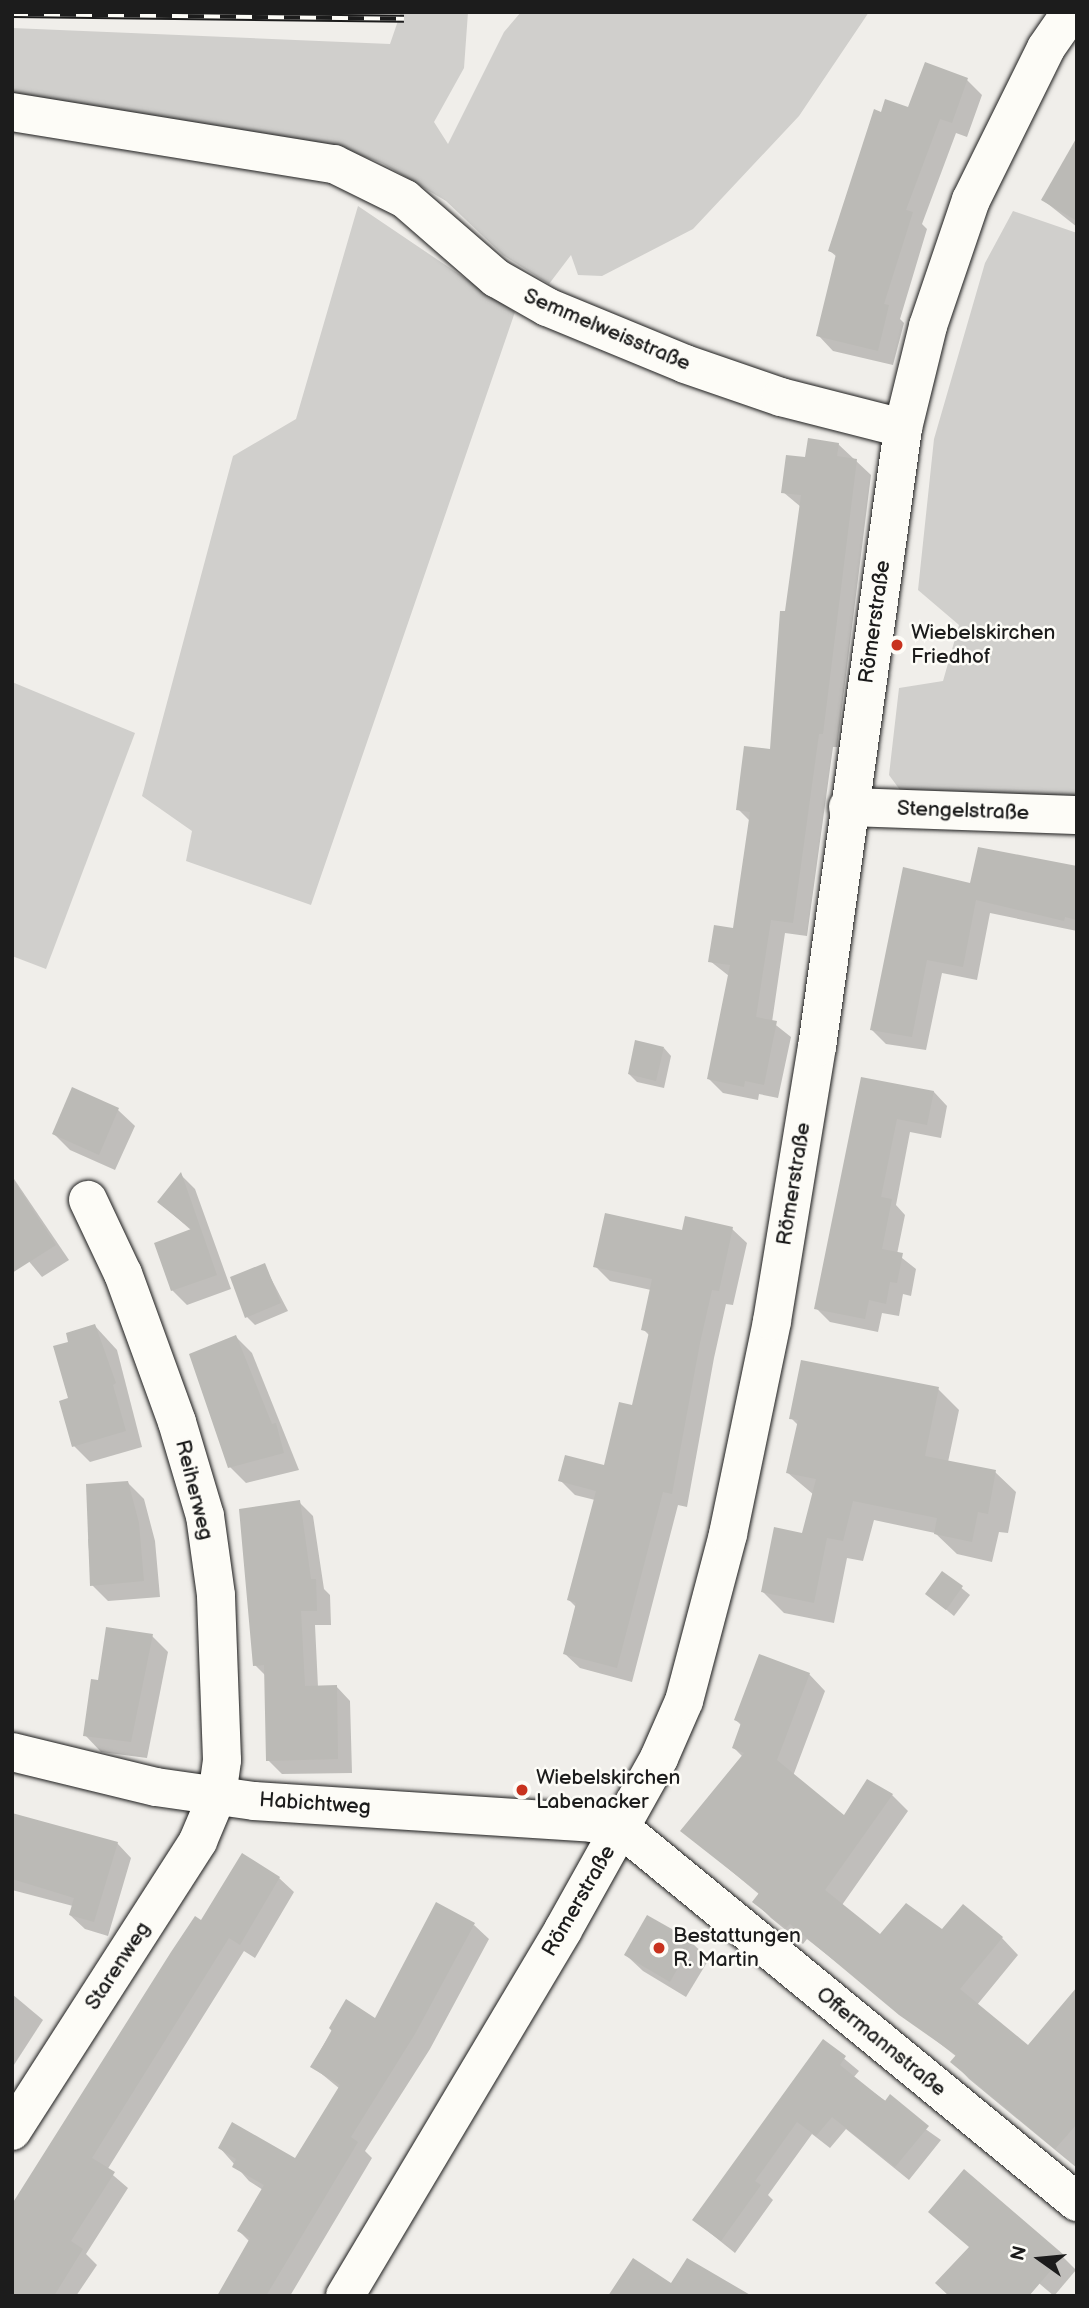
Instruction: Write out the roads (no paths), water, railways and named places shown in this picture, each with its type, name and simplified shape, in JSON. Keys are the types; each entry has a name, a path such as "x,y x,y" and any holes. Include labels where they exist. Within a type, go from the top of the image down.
{"street":[{"name":"Römerstraße","path":"345,2296 621,1828 684,1701 728,1534 794,1185 903,429 928,326 971,200 1040,59 1070,12"},
{"name":"Semmelweisstraße","path":"12,112 334,164 405,199 496,278 547,307 709,372 903,429"},
{"name":"Stengelstraße","path":"849,807 1077,815"},
{"name":"Reiherweg","path":"88,1200 127,1287 205,1516 216,1595 223,1704 217,1796"},
{"name":"Habichtweg","path":"12,1752 156,1787 217,1796 621,1828"},
{"name":"Starenweg","path":"12,2132 198,1841 217,1796"},
{"name":"Offermannstraße","path":"621,1828 1077,2202"}],"railway":[{"path":"12,14 404,19"}],"place":[{"name":"Wiebelskirchen Friedhof","path":"897,645"},
{"name":"Wiebelskirchen Labenacker","path":"522,1790"},
{"name":"Bestattungen R. Martin","path":"659,1948"}]}
